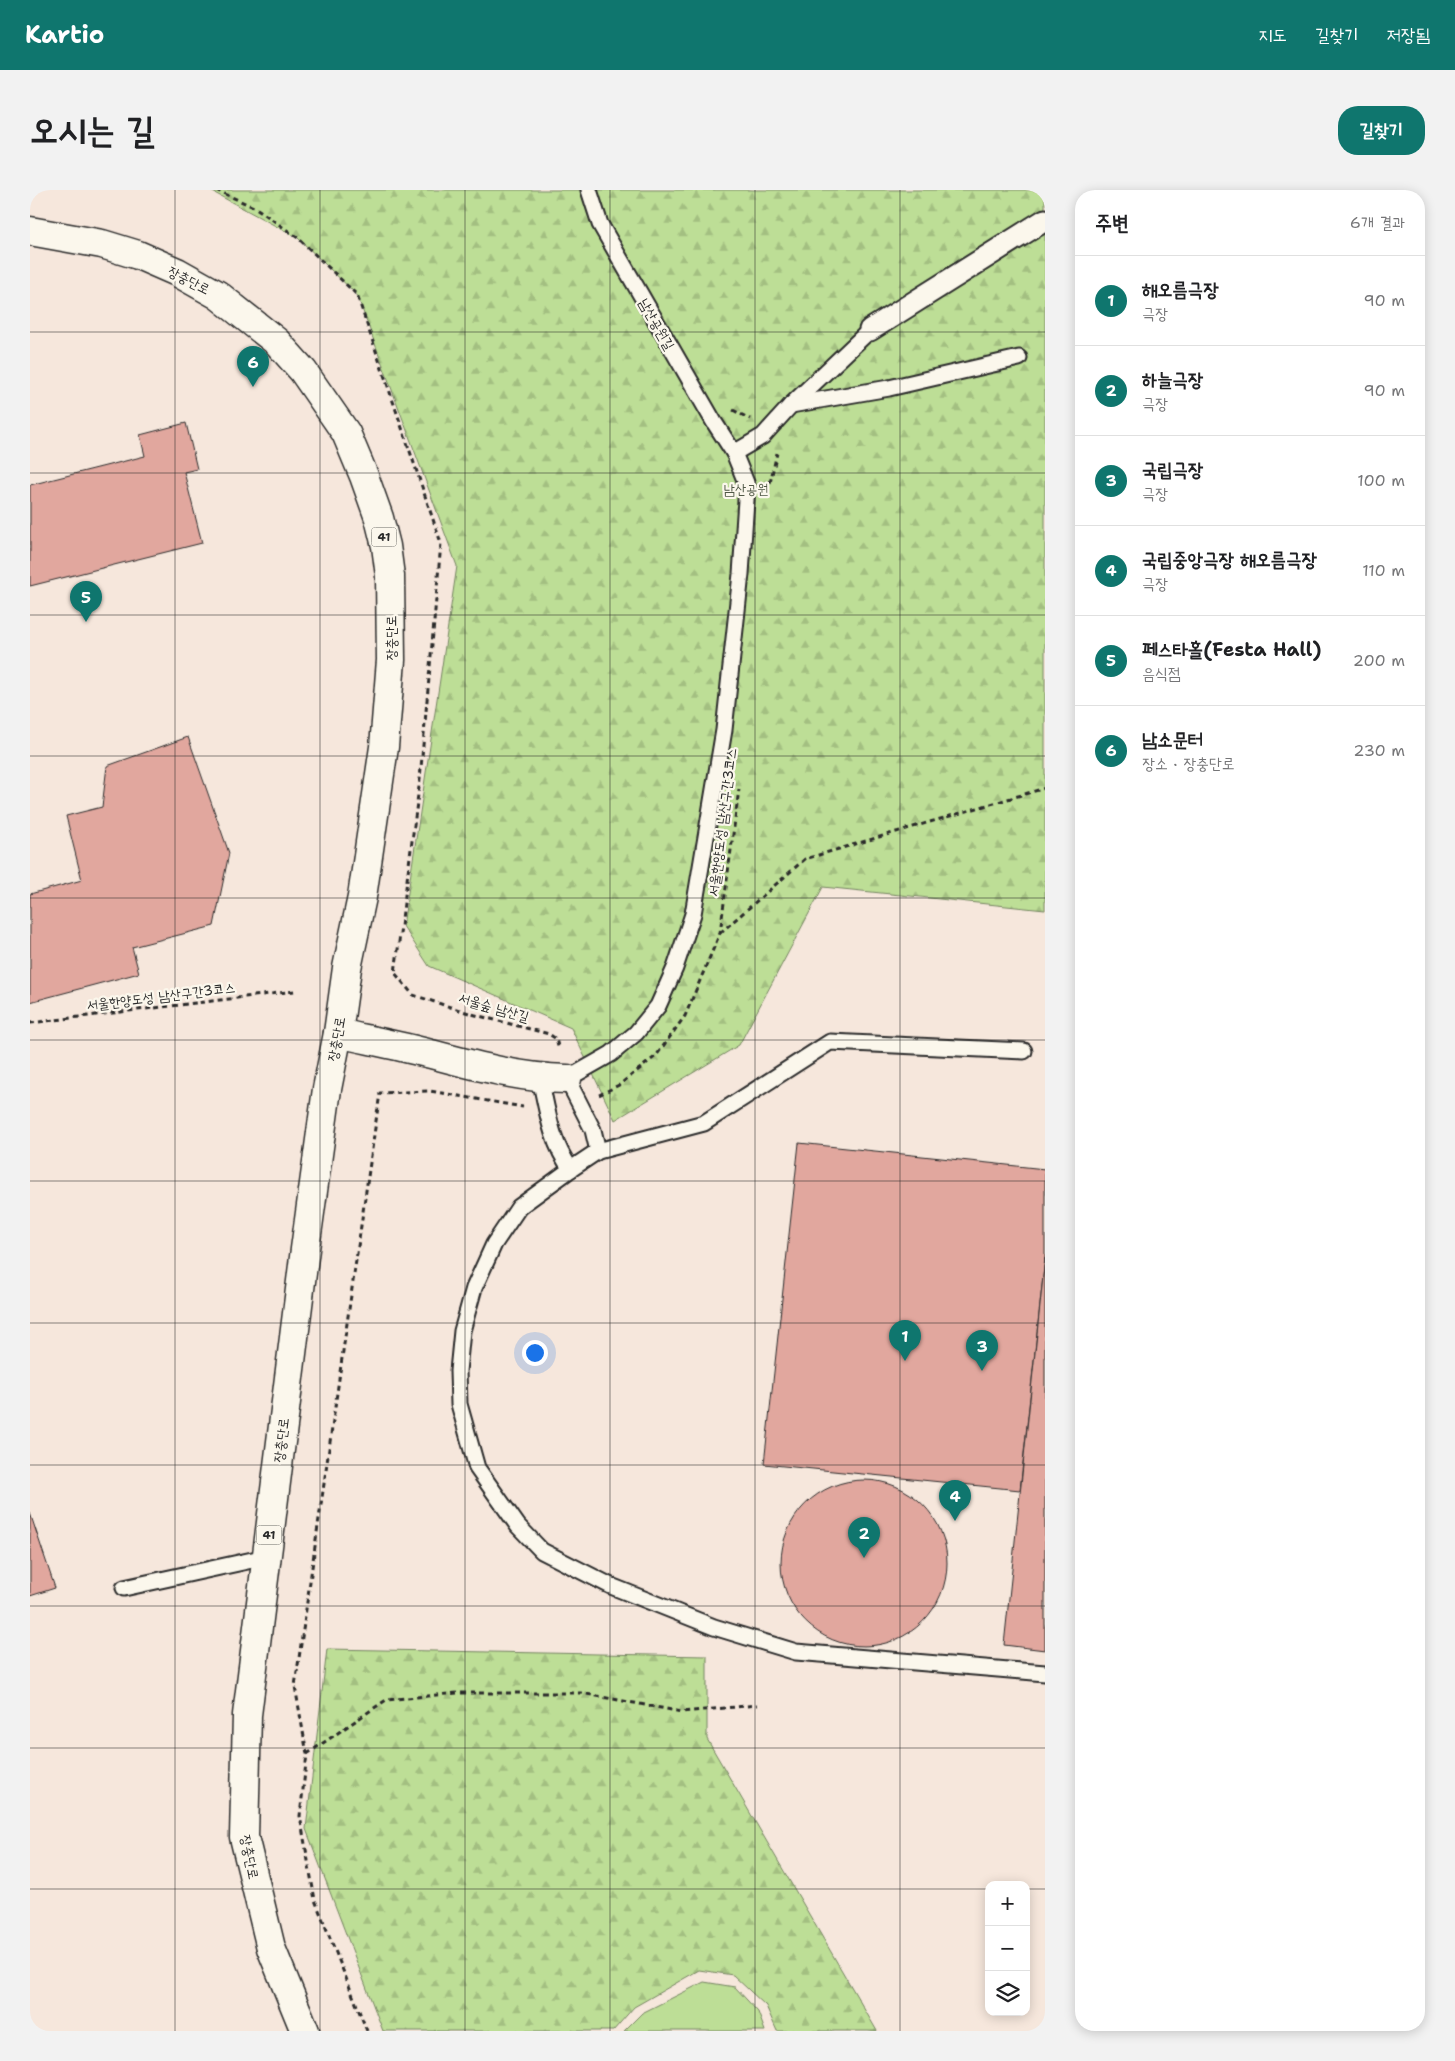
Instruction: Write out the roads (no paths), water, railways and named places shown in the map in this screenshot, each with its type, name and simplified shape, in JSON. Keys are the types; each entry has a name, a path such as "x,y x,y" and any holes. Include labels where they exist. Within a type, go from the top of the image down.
{"main road":[{"name":"장충단로","path":"30,231 102,244 138,255 177,272 218,295 277,342 303,371 346,433 379,518 386,546 390,576 391,660 384,747 362,896 347,968 338,1033 324,1108 266,1558 248,1715 244,1837 271,1948 305,2031"},
{"path":"338,1033 391,1044 502,1072 540,1078 567,1079"}],"street":[{"path":"870,330 1045,220"}],"lane":[{"name":"남산공원길","path":"567,1079 611,1054 636,1033 658,1006 675,968 693,914 723,738 741,574 747,485 734,453 714,422 600,224 589,190"},
{"path":"734,453 763,436 791,406 870,330"},
{"path":"791,406 889,388 1019,358"},
{"path":"1024,1051 830,1042 704,1123 598,1151 571,1168 519,1207 494,1244 474,1288 462,1331 458,1371 459,1404 478,1468 518,1526 542,1551 611,1586 714,1627 796,1652 1045,1673"},
{"path":"540,1078 547,1111 560,1154 571,1168"},
{"path":"567,1079 593,1130 598,1151"},
{"path":"124,1588 266,1558"}],"place":[{"name":"남소문터","path":"253,387"},
{"name":"페스타홀(Festa Hall)","path":"86,622"},
{"name":"해오름극장","path":"905,1361"},
{"name":"국립극장","path":"982,1371"},
{"name":"국립중앙극장 해오름극장","path":"955,1521"},
{"name":"하늘극장","path":"864,1558"}],"park label":[{"name":"남산공원","path":"746,489"}]}
